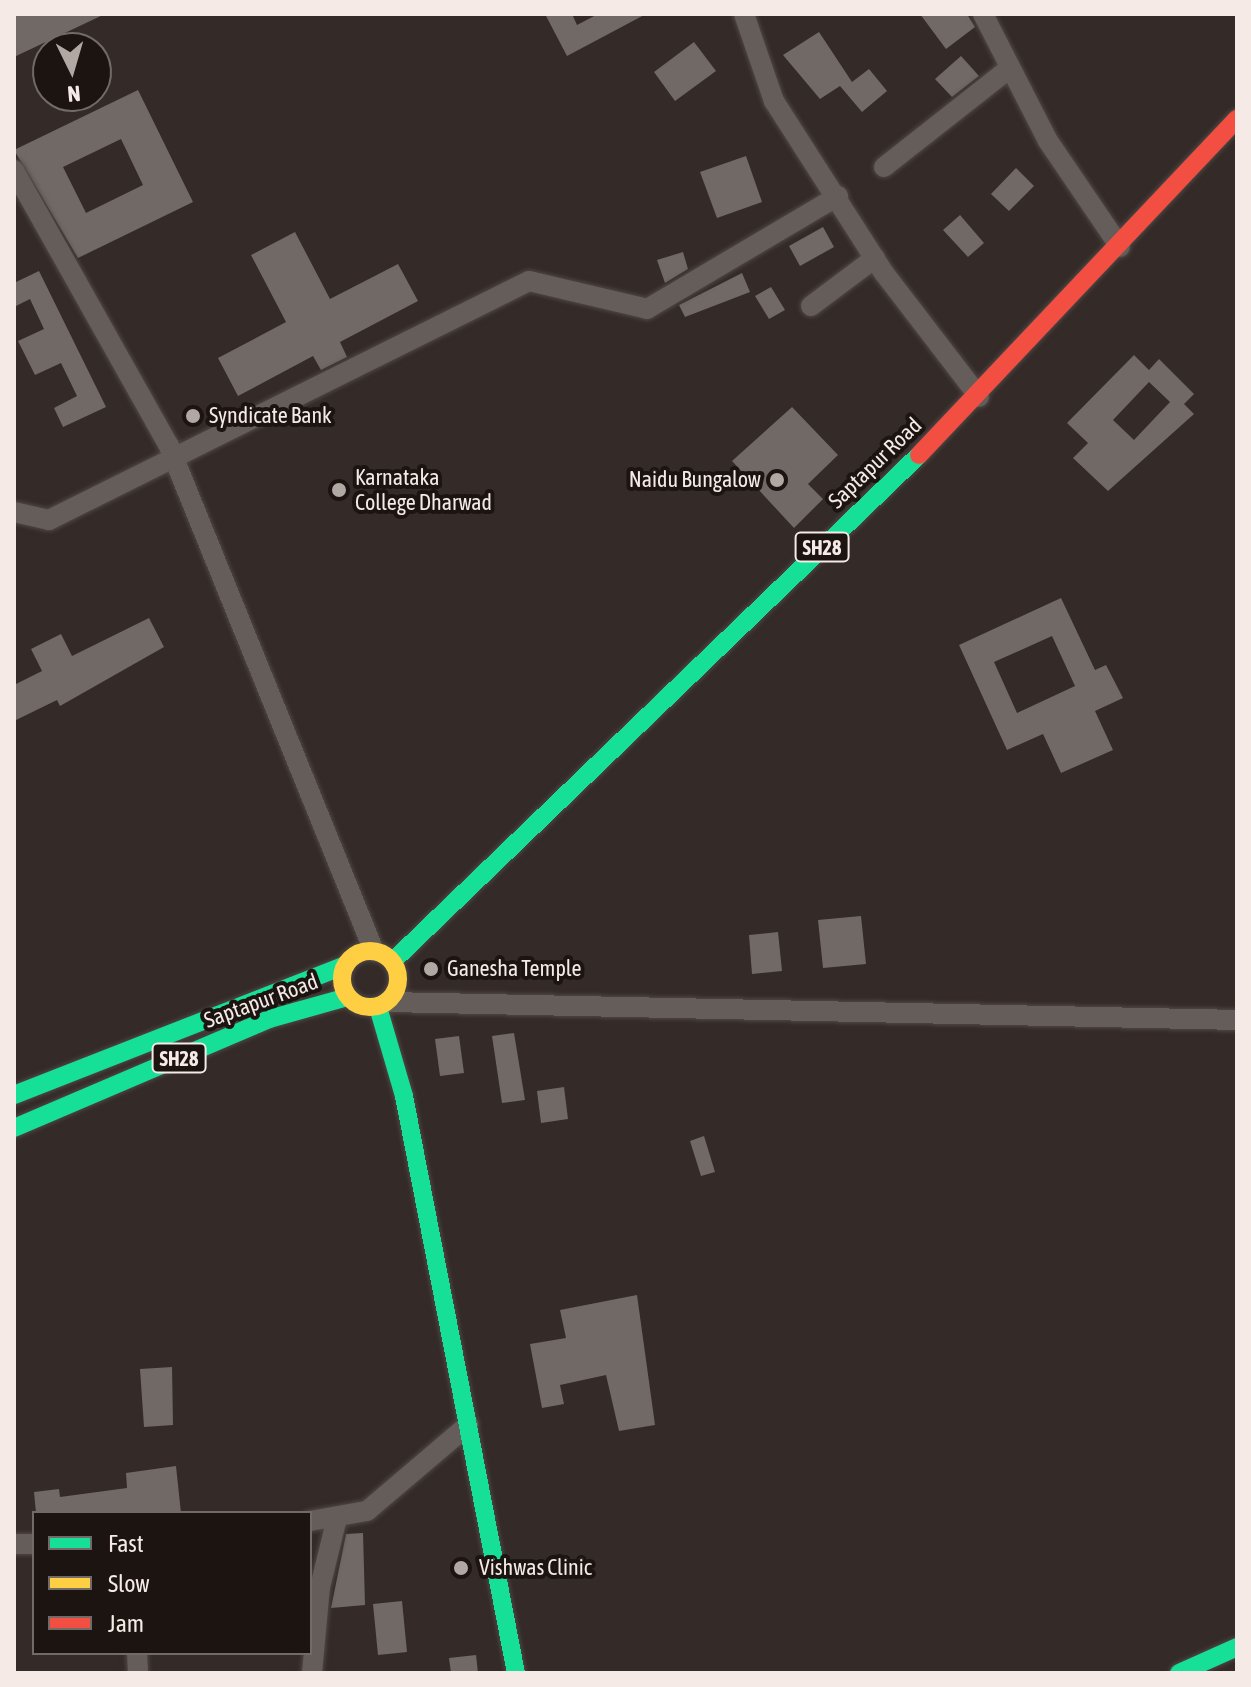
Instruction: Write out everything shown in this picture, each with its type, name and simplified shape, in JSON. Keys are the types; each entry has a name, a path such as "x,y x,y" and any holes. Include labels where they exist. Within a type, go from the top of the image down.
{"main road":[{"name":"Saptapur Road","path":"393,961 979,397 1237,119"},
{"path":"374,951 393,961 399,983 383,1004 348,997 345,965 374,951"},
{"name":"Saptapur Road","path":"14,1095 345,965"},
{"name":"Saptapur Road","path":"14,1128 269,1019 348,997"},
{"path":"383,1004 404,1096 516,1673"},
{"path":"1179,1673 1237,1647"}],"street":[{"path":"744,14 774,101 838,196 875,258 979,397"},
{"path":"983,14 1048,141 1120,247"},
{"path":"884,167 1010,68"},
{"path":"14,170 175,460 374,951"},
{"path":"14,512 49,520 175,460 529,281 647,309 838,196"},
{"path":"811,306 875,258"},
{"path":"383,1004 1237,1020"},
{"path":"312,1521 367,1511 468,1425"},
{"path":"312,1673 314,1624 337,1518"}],"building":[{"path":"14,14 105,14 67,32 32,32 32,48 14,57"},
{"path":"545,14 572,14 577,25 598,14 646,14 567,56"},
{"path":"920,14 967,14 975,27 946,49"},
{"path":"819,32 852,82 869,69 887,91 862,112 840,86 820,99 783,55"},
{"path":"694,42 716,71 675,101 654,72"},
{"path":"961,56 979,76 952,97 935,79"},
{"path":"138,90 193,202 78,258 14,150 93,112 112,112 112,103","holes":["121,139 143,185 86,213 63,167"]},
{"path":"746,156 762,202 717,218 700,172"},
{"path":"1016,168 1034,186 1009,211 991,194"},
{"path":"960,215 984,243 968,257 943,230"},
{"path":"823,227 834,247 800,266 789,246"},
{"path":"295,232 330,299 398,264 418,301 340,342 347,357 321,370 313,356 238,396 218,358 286,322 251,255"},
{"path":"683,252 688,269 665,283 657,260"},
{"path":"39,271 106,407 63,427 54,408 77,396 61,363 35,375 18,341 44,329 30,299 14,307 14,283"},
{"path":"742,273 750,292 685,317 679,305"},
{"path":"771,287 785,310 769,319 755,296"},
{"path":"1134,355 1149,370 1159,359 1194,394 1184,404 1194,414 1108,491 1073,458 1088,443 1067,423","holes":["1149,382 1170,402 1134,440 1113,420"]},
{"path":"792,407 838,455 808,484 823,499 794,528 732,461"},
{"path":"1061,598 1095,670 1106,665 1123,698 1095,711 1113,750 1061,773 1043,734 1007,750 959,645","holes":["1052,636 1075,686 1017,713 994,662"]},
{"path":"149,618 164,647 60,706 57,700 14,721 14,685 42,671 31,649 61,634 72,656"},
{"path":"861,916 866,964 823,968 818,920"},
{"path":"778,932 782,971 752,974 749,935"},
{"path":"514,1033 525,1100 502,1103 492,1036"},
{"path":"459,1036 464,1073 440,1076 435,1039"},
{"path":"564,1087 568,1119 541,1123 537,1091"},
{"path":"704,1136 715,1172 701,1176 690,1141"},
{"path":"637,1295 655,1425 619,1431 606,1375 560,1385 564,1404 542,1408 530,1344 566,1338 560,1310"},
{"path":"172,1367 173,1425 144,1427 140,1369"},
{"path":"176,1466 181,1511 36,1511 34,1492 59,1489 60,1497 127,1488 126,1473"},
{"path":"363,1533 365,1605 331,1608 346,1534"},
{"path":"402,1601 407,1652 378,1655 373,1604"},
{"path":"476,1655 478,1673 451,1673 449,1658"}],"traffic: fast":[{"path":"393,961 919,455"},
{"path":"14,1095 345,965"},
{"path":"14,1128 269,1019 348,997"},
{"path":"378,1007 404,1096 516,1673"},
{"path":"1179,1673 1237,1647"}],"traffic: slow":[{"path":"370,951 390,959 398,979 390,999 370,1007 350,999 342,979 350,959 370,951"}],"traffic: jam":[{"path":"919,455 1237,119"}],"place":[{"name":"Syndicate Bank","path":"193,416"},
{"name":"Naidu Bungalow","path":"777,480"},
{"name":"Karnataka College Dharwad","path":"339,490"},
{"name":"Ganesha Temple","path":"431,969"},
{"name":"Vishwas Clinic","path":"461,1568"}]}
